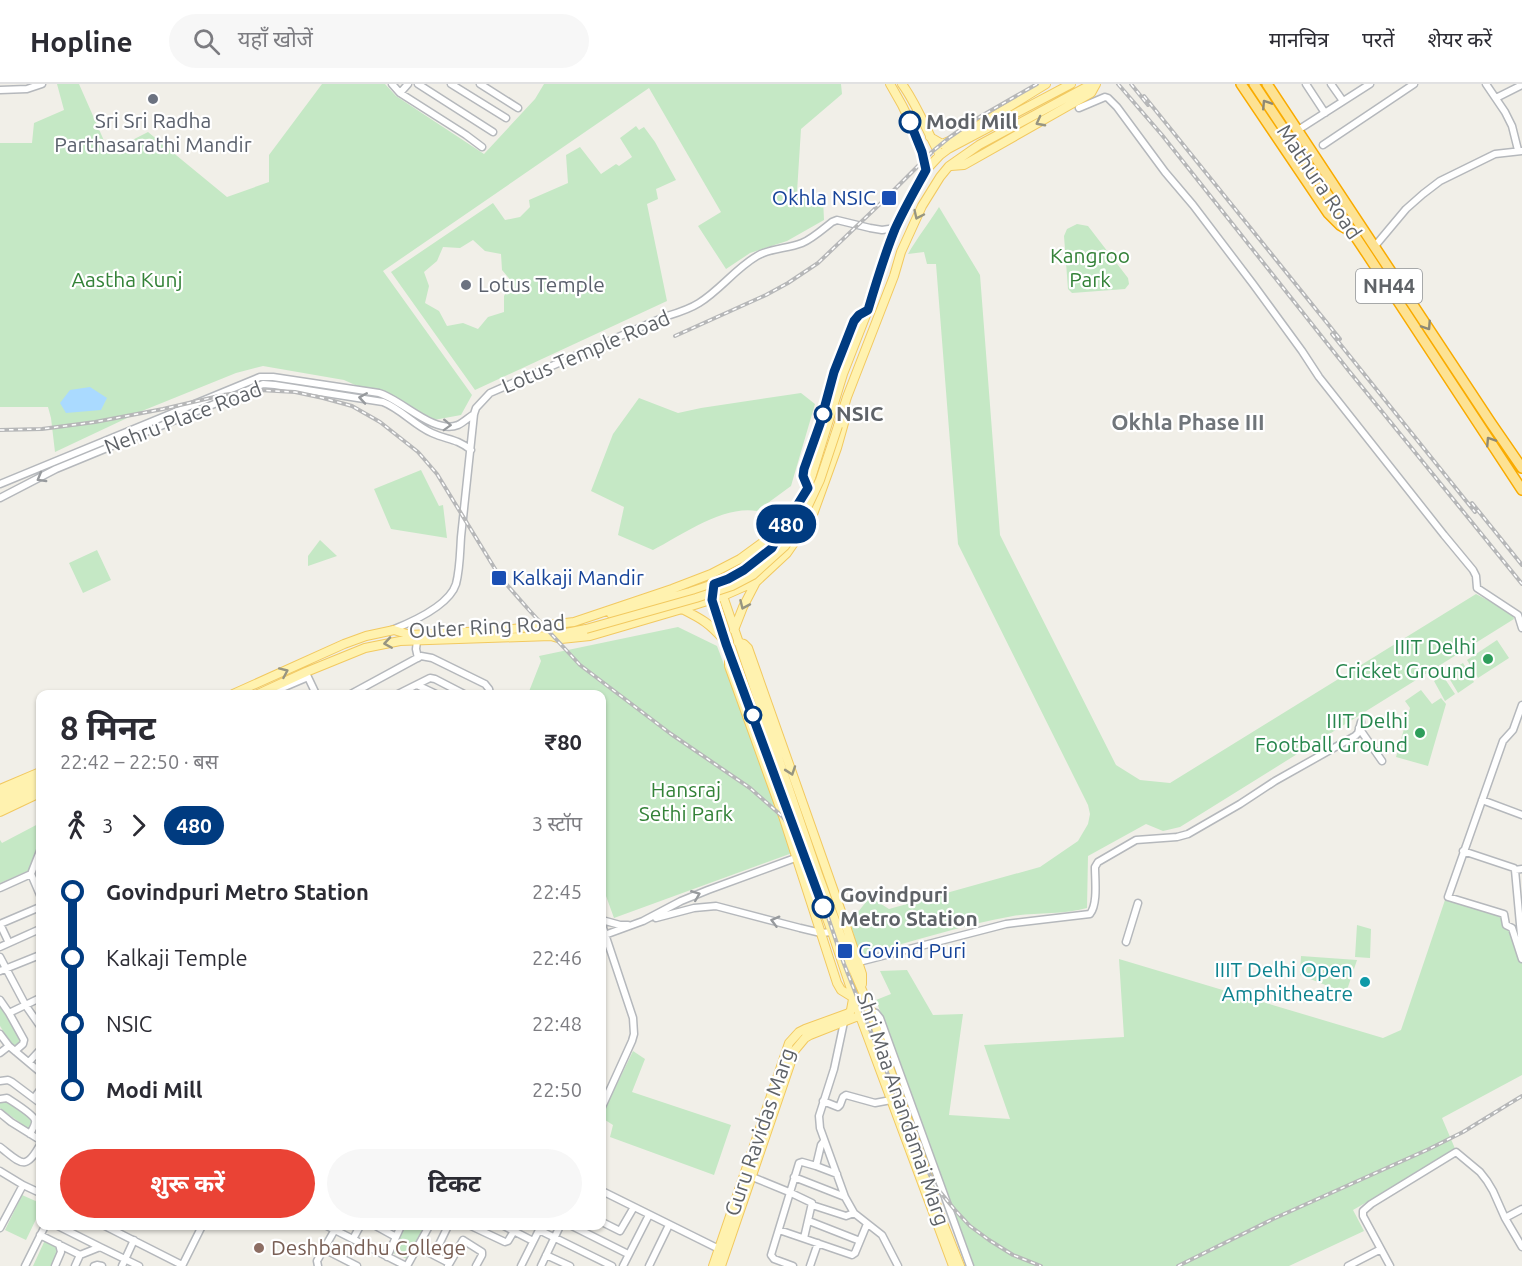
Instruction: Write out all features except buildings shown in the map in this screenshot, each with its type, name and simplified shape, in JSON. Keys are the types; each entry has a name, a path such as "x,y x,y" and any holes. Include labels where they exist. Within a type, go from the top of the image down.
{"highway":[{"path":"1241,84 1328,213 1340,225 1354,233"},
{"name":"Mathura Road","path":"1254,84 1522,490"},
{"name":"Mathura Road","path":"1267,84 1522,468"}],"main road":[{"path":"890,84 909,119 922,152 926,170"},
{"path":"902,84 940,155"},
{"path":"930,137 942,144 955,139 1046,84"},
{"path":"948,149 1071,84"},
{"path":"551,636 586,629 732,586 753,575 785,546 800,523 820,480 847,397 894,276 901,252 932,188 949,166 979,145 1094,84"},
{"path":"949,166 964,165 1069,106 1091,93 1094,84"},
{"path":"948,149 955,139"},
{"name":"Outer Ring Road","path":"241,690 344,644 392,630 410,635 504,630 574,622 711,574 740,559 780,533 808,488 843,374 896,228 926,170 948,149"},
{"path":"734,630 746,600 760,578 787,553 814,512 837,448 849,405 847,397"},
{"path":"574,622 589,621 728,579 772,548 780,533"},
{"path":"753,563 754,573 760,578"},
{"path":"551,636 561,639 590,636 712,600 760,578"},
{"path":"714,584 723,596 734,630"},
{"name":"Shri Maa Anandamai Marg","path":"714,584 712,600 728,647 832,932 860,1016 954,1266"},
{"path":"654,602 659,609 658,614 654,617"},
{"path":"682,609 710,625 728,647 729,666 783,816 839,986 841,990 854,998"},
{"name":"Shri Maa Anandamai Marg","path":"734,630 738,642 748,648 855,963 862,974 863,990 883,1050 939,1213 960,1266"},
{"name":"Outer Ring Road","path":"268,690 365,648 400,641 551,636"},
{"path":"0,789 36,772"},
{"path":"0,797 36,781"},
{"path":"0,805 36,782"},
{"path":"0,812 36,795"},
{"name":"Guru Ravidas Marg","path":"721,1266 789,1044 805,1029 849,1013 854,998"},
{"name":"Guru Ravidas Marg","path":"713,1266 795,1050 810,1035 871,1011"}],"street":[{"path":"0,90 27,89 42,84"},
{"path":"392,84 400,93 482,147"},
{"path":"400,93 408,84"},
{"path":"418,84 493,132"},
{"path":"451,84 506,118"},
{"path":"480,84 518,108"},
{"path":"1306,84 1325,113"},
{"path":"1331,84 1343,101"},
{"path":"1298,130 1370,84"},
{"path":"1323,145 1414,84"},
{"path":"1375,246 1406,209 1440,181 1495,154 1520,150 1505,112 1486,84"},
{"path":"1496,98 1520,86 1522,94"},
{"path":"1079,108 1106,97 1117,107 1253,284 1319,376 1473,570 1477,588 1518,615 1522,628"},
{"name":"Lotus Temple Road","path":"474,414 483,399 498,388 664,317 688,310 709,296 757,256 804,243 832,222 841,220 882,230 896,228"},
{"name":"Nehru Place Road","path":"0,484 260,377 379,393 393,399 421,418 438,424 455,426 474,414"},
{"name":"Nehru Place Road","path":"0,498 56,469 263,384 382,402 430,432 459,441 471,450"},
{"path":"392,630 411,622 441,604 450,595 455,585 460,557 474,414"},
{"path":"417,641 418,658"},
{"path":"358,690 421,656 429,656 485,684 489,690"},
{"path":"276,690 307,675 314,690"},
{"path":"406,690 428,678 456,690"},
{"path":"417,685 426,690"},
{"path":"1522,705 1514,730 1503,741 1448,897 1504,914 1506,925 1516,930 1522,946"},
{"path":"855,963 1006,924 1090,914 1095,905 1095,867 1098,862 1136,840 1188,834 1355,736 1358,734 1360,725 1382,761"},
{"path":"1482,800 1522,815"},
{"path":"1463,851 1519,870 1516,930 1522,959"},
{"path":"644,921 681,901 804,855"},
{"path":"36,861 31,874 36,886"},
{"path":"0,888 31,874"},
{"path":"1126,942 1138,903"},
{"path":"606,934 694,908 716,906 821,933 832,932"},
{"path":"9,943 0,924 36,910"},
{"path":"606,921 632,925"},
{"path":"0,947 36,933"},
{"path":"606,944 634,1026 632,1041 606,1098"},
{"path":"0,957 3,970 36,1020"},
{"path":"3,970 36,957"},
{"path":"0,1000 24,1040 15,1051"},
{"path":"9,1013 36,1000"},
{"path":"871,1011 880,1018 970,1266"},
{"path":"844,1022 834,1069 819,1120 820,1128 845,1197 854,1213 882,1235 898,1266"},
{"path":"0,1034 9,1046 36,1068"},
{"path":"0,1053 9,1046"},
{"path":"29,1062 36,1054"},
{"path":"0,1081 8,1080 34,1098 36,1095"},
{"path":"824,1101 838,1107 846,1095 875,1103 891,1100"},
{"path":"0,1099 8,1098 32,1116 35,1124 30,1134"},
{"path":"0,1113 36,1138"},
{"path":"816,1166 821,1145 825,1141"},
{"path":"0,1147 23,1163 31,1160 36,1152"},
{"path":"1390,1266 1363,1216 1363,1211 1456,1152 1487,1181 1522,1247"},
{"path":"793,1266 772,1257 789,1192 800,1162 837,1174"},
{"path":"0,1171 36,1191"},
{"path":"748,1175 789,1192 812,1205 846,1216 854,1213"},
{"path":"794,1177 845,1197"},
{"path":"0,1228 23,1185"},
{"path":"606,1193 720,1249"},
{"path":"804,1238 812,1205"},
{"path":"606,1224 620,1231 634,1207"},
{"path":"1505,1218 1522,1209"},
{"path":"623,1266 649,1215"},
{"path":"809,1221 860,1241"},
{"path":"778,1230 852,1255 855,1253 867,1224"},
{"path":"649,1266 669,1225"},
{"path":"25,1266 43,1230"},
{"path":"66,1230 100,1247 123,1263 139,1266"},
{"path":"113,1230 182,1266 200,1230"},
{"path":"318,1266 317,1261 335,1230"},
{"path":"339,1230 407,1266 426,1230"},
{"path":"353,1239 358,1230"},
{"path":"385,1230 396,1237"},
{"path":"387,1257 399,1230"},
{"path":"434,1255 446,1230"},
{"path":"480,1230 505,1242 514,1231 533,1241"},
{"path":"521,1266 539,1230"},
{"path":"543,1230 602,1264 612,1266"},
{"path":"541,1266 558,1230"},
{"path":"580,1230 628,1254"},
{"path":"39,1237 80,1255"},
{"path":"123,1263 134,1240"},
{"path":"418,1246 448,1265 463,1240 482,1252 476,1266"},
{"path":"810,1266 818,1243"},
{"path":"57,1265 62,1252 59,1244"},
{"path":"75,1266 80,1255 100,1247"},
{"path":"324,1249 357,1266"},
{"path":"1348,1266 1381,1249"},
{"path":"546,1255 570,1266"},
{"path":"164,1266 168,1258"},
{"path":"94,1266 102,1266"}],"green space":[{"name":"Aastha Kunj","path":"57,84 79,84 109,152 148,132 227,197 269,182 269,155 322,84 385,84 396,96 484,154 535,99 544,84 841,84 842,94 801,129 797,192 823,198 824,220 787,241 750,253 726,269 698,226 721,212 649,88 383,271 472,395 461,415 434,420 344,380 263,366 236,373 142,411 55,452 48,407 0,407 0,143 32,143 34,123 64,110"},
{"path":"636,126 639,130 644,127 676,180 656,189 658,199 647,204 667,301 475,390 391,272 493,203 505,220 520,217 530,207 529,200 568,183 566,155 580,147 601,174 616,164 619,166 632,157 620,138","holes":["473,240 485,251 501,254 502,270 512,282 504,296 504,312 488,317 478,329 463,323 447,326 439,311 425,303 429,286 424,272 437,261 443,247 460,248"]},
{"path":"939,207 980,275 1000,535 1116,765 1140,780 1170,783 1476,594 1512,613 1514,619 1180,827 1163,831 1146,824 1088,856 1087,908 994,920 860,956 850,922 870,897 889,909 1040,867 1078,841 1088,824 1090,814 1088,805 958,544 936,264 927,264 924,252 908,254"},
{"name":"Kangroo Park","path":"1077,224 1088,226 1128,278 1129,284 1125,289 1072,293 1068,289 1064,236 1067,229"},
{"path":"801,393 815,404 791,486 757,511 730,512 690,529 653,550 618,535 624,507 591,491 613,434 639,398 678,413"},
{"path":"421,470 439,506 443,505 447,538 391,529 374,489"},
{"path":"320,540 337,556 308,566 308,556"},
{"path":"97,550 111,580 83,593 69,563"},
{"name":"Hansraj Sethi Park","path":"678,627 717,646 795,852 614,918 606,896 606,690 530,690 541,661 539,656"},
{"name":"IIIT Delhi Cricket Ground","path":"1497,640 1509,658 1478,678 1467,660"},
{"path":"1463,663 1474,682 1458,693 1446,673"},
{"path":"1443,676 1455,694 1445,701 1434,681"},
{"name":"IIIT Delhi Football Ground","path":"1421,690 1432,704 1441,698 1446,704 1428,766 1396,757 1410,708 1405,701"},
{"path":"36,825 36,853 28,871 0,883 0,840 2,843"},
{"path":"1445,900 1503,913 1522,963 1522,1075 1442,1118 1456,1151 1353,1210 1364,1231 1289,1266 974,1266 876,1000 891,994 880,971 907,970 933,1015 963,1014 949,1115 1010,1119 984,1045 1124,1037 1119,959 1383,1038 1401,1030"},
{"path":"1357,925 1371,929 1370,958 1355,957"},
{"path":"1301,956 1357,960 1346,993 1300,975"},
{"path":"0,1006 21,1041 13,1047 0,1026"},
{"path":"633,1051 645,1059 632,1092 731,1125 714,1175 610,1137 613,1125 606,1121 606,1107"},
{"path":"9,1101 30,1116 32,1123 30,1130 0,1108 0,1103"},
{"path":"22,1195 36,1201 36,1219 26,1240 5,1230"},
{"path":"401,1230 424,1230 409,1260 391,1252"},
{"path":"45,1240 57,1246 58,1252 51,1266 33,1266"}],"water":[{"path":"90,387 107,398 101,410 66,413 60,403 70,390"}],"railway":[{"path":"675,336 766,295 818,263 950,137 976,119 1037,84"},
{"path":"1118,84 1162,135 1522,584"},
{"path":"1131,84 1148,105"},
{"path":"1144,96 1340,339"},
{"path":"1332,334 1475,512"},
{"path":"0,430 42,429 95,422 223,395 259,390 295,392 352,406 380,422 418,452 437,474 500,577 580,665 671,734 750,788 783,817 804,847 844,964 908,1125 936,1187 970,1226 1013,1255 1041,1266"},
{"path":"1472,503 1522,565"},
{"path":"1178,1266 1273,1219 1429,1149 1463,1132 1522,1096"}],"bus line":[{"name":"480","path":"823,907 712,600 714,584 744,570 772,548 808,488 803,472 820,424 836,366 854,321 868,310 884,257 896,228 926,170 922,152 910,122"}],"place":[{"name":"Sri Sri Radha Parthasarathi Mandir","path":"153,99"},
{"name":"Modi Mill","path":"910,122"},
{"name":"Okhla NSIC","path":"889,198"},
{"name":"Lotus Temple","path":"466,285"},
{"name":"NSIC","path":"823,414"},
{"name":"Kalkaji Mandir","path":"499,578"},
{"name":"IIIT Delhi Cricket Ground","path":"1488,659"},
{"name":"IIIT Delhi Football Ground","path":"1420,733"},
{"name":"Govindpuri Metro Station","path":"823,907"},
{"name":"Govind Puri","path":"845,951"},
{"name":"IIIT Delhi Open Amphitheatre","path":"1365,982"},
{"name":"Deshbandhu College","path":"259,1248"}],"district":[{"name":"Okhla Phase III","path":"1188,422"}]}
